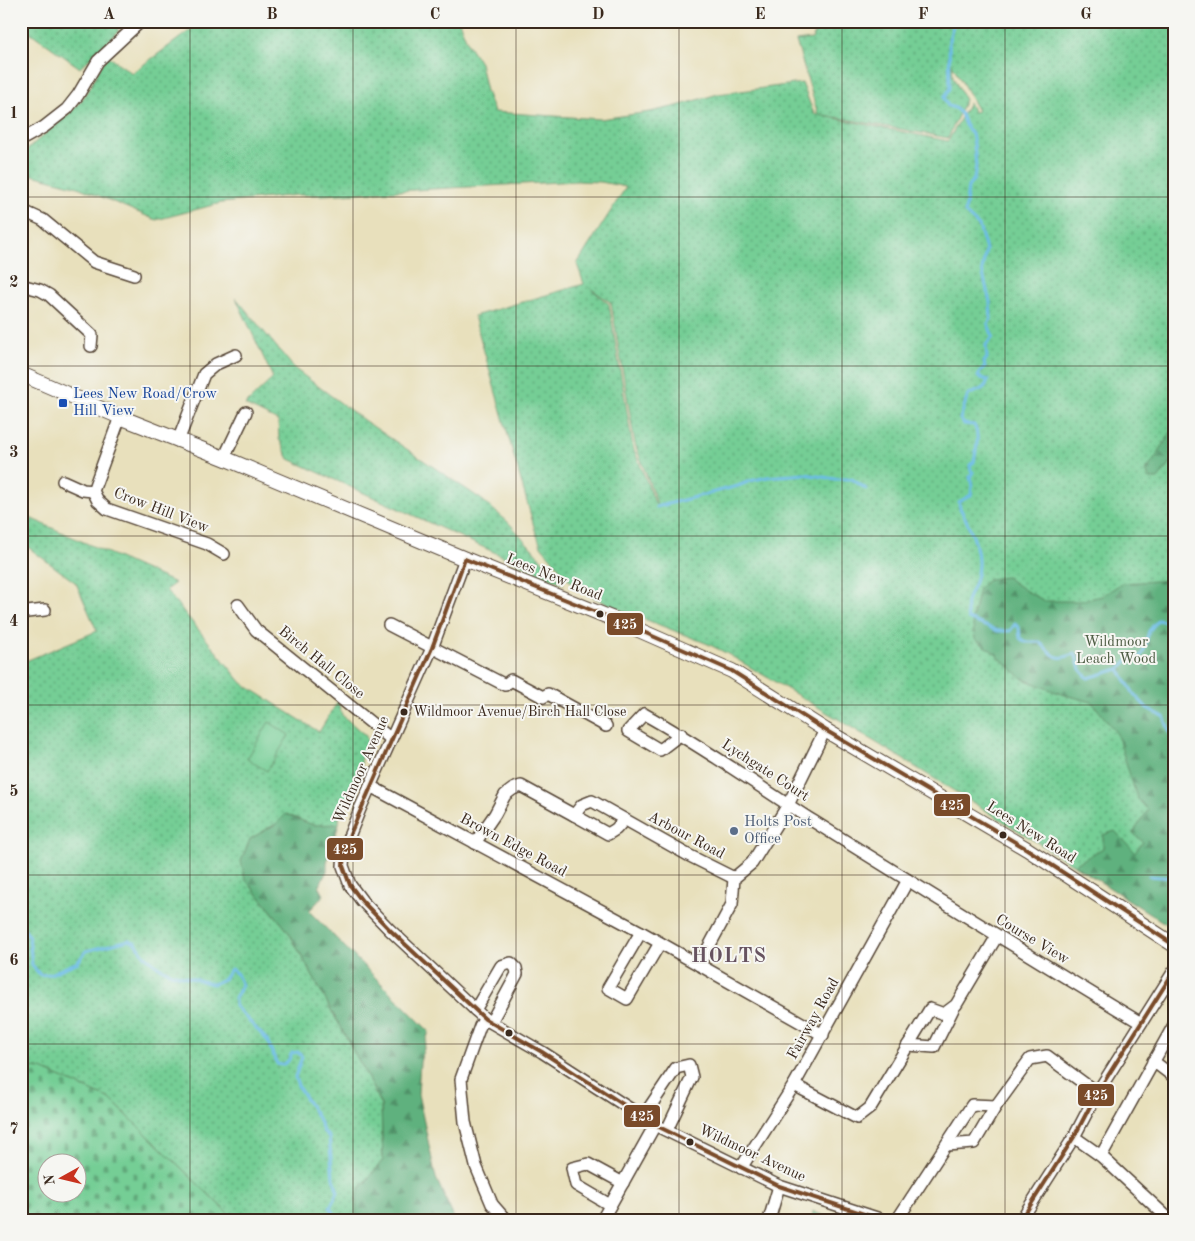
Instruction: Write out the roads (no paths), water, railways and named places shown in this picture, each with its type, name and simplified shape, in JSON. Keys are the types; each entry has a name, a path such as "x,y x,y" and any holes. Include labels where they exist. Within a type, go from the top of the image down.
{"street":[{"path":"21,140 44,127 67,108 86,83 98,61 141,21"},
{"path":"21,210 43,220 94,262 134,275"},
{"path":"21,285 40,290 49,295 92,335 91,346"},
{"path":"178,441 204,374 216,364 236,355"},
{"name":"Lees New Road","path":"21,374 120,417 224,458 634,628 732,671 825,730 1028,849 1174,945"},
{"path":"224,458 246,412"},
{"name":"Crow Hill View","path":"120,417 93,491 98,502 107,509 207,544 224,554"},
{"name":"Crow Hill View","path":"64,481 84,490 93,491"},
{"name":"Wildmoor Avenue","path":"465,559 432,648 360,809 344,851 343,866 350,885 369,908 475,1010 655,1125 779,1186 883,1220"},
{"name":"Birch Hall Close","path":"238,605 256,630 391,739"},
{"path":"21,614 45,610"},
{"path":"389,625 504,685 511,680 542,696 548,694 606,726"},
{"path":"699,965 732,904 734,878 752,863 788,805 825,730"},
{"name":"Lychgate Court","path":"681,734 788,805 908,880"},
{"name":"Brown Edge Road","path":"370,786 641,932 823,1035"},
{"name":"Arbour Road","path":"475,843 495,814 505,795 512,789 521,786 608,834 616,829 624,820"},
{"name":"Arbour Road","path":"574,815 582,805 592,800 624,820 734,878"},
{"name":"Course View","path":"908,880 1141,1023"},
{"name":"Fairway Road","path":"741,1168 794,1085 823,1035 908,880"},
{"path":"641,932 608,988 627,999 660,943"},
{"path":"908,1045 934,1047 956,1005 997,936"},
{"path":"475,1010 501,966 511,963 516,968 518,974 488,1020 480,1026 461,1079 465,1122 476,1166 492,1204 506,1220"},
{"path":"1021,1220 1074,1137 1096,1093 1172,979"},
{"path":"794,1085 857,1118 870,1108 930,1009 944,1014 956,1005"},
{"path":"1101,1156 1174,1025"},
{"path":"947,1145 974,1143 996,1106 1030,1059 1047,1056 1096,1093"},
{"path":"1153,1061 1174,1077"},
{"path":"643,1117 676,1068 689,1065 692,1077 667,1130"},
{"path":"897,1220 972,1105 996,1106"},
{"path":"602,1220 655,1125"},
{"path":"1074,1137 1101,1156 1170,1220"},
{"path":"610,1205 576,1185 572,1168 588,1164 622,1183"},
{"path":"770,1220 779,1186"}],"waterway":[{"path":"954,21 949,40 950,88 944,98 948,106 955,108 961,114 965,125 972,134 976,166 974,179 968,187 965,213 979,226 986,250 982,270 990,302 991,319 988,324 993,337 986,345 987,358 984,362 985,367 978,377 988,380 987,384 968,395 960,419 964,424 974,425 977,438 974,462 970,465 973,472 970,477 971,495 959,502 972,534 978,563 975,582 967,603 968,619 998,631 1010,631 1015,624 1019,628 1020,638 1025,642 1040,642 1052,654 1059,657 1075,653 1080,669 1088,678 1119,669 1129,659 1138,659 1143,653 1149,631 1158,620 1174,624"},
{"path":"656,507 767,477 805,474 835,479 852,479 866,489"},
{"path":"1119,669 1134,694 1147,708 1164,717 1171,735 1174,752"},
{"path":"1149,876 1174,878"},
{"path":"21,923 29,937 32,965 40,975 50,974 78,962 86,951 129,940 136,943 144,955 159,967 171,973 213,984 224,979 231,969 237,974 242,985 235,998 235,1006 267,1040 277,1064 282,1065 288,1061 292,1053 298,1052 302,1057 295,1077 299,1088 318,1118 323,1131 329,1137 333,1177 338,1192 330,1207 334,1214 341,1217 342,1220"}],"place":[{"name":"Lees New Road/Crow Hill View","path":"63,403"},
{"name":"Wildmoor Avenue/Birch Hall Close","path":"404,712"},
{"name":"Holts Post Office","path":"734,831"}],"district":[{"name":"HOLTS","path":"729,957"}],"park label":[{"name":"Wildmoor Leach Wood","path":"1116,650"}]}
